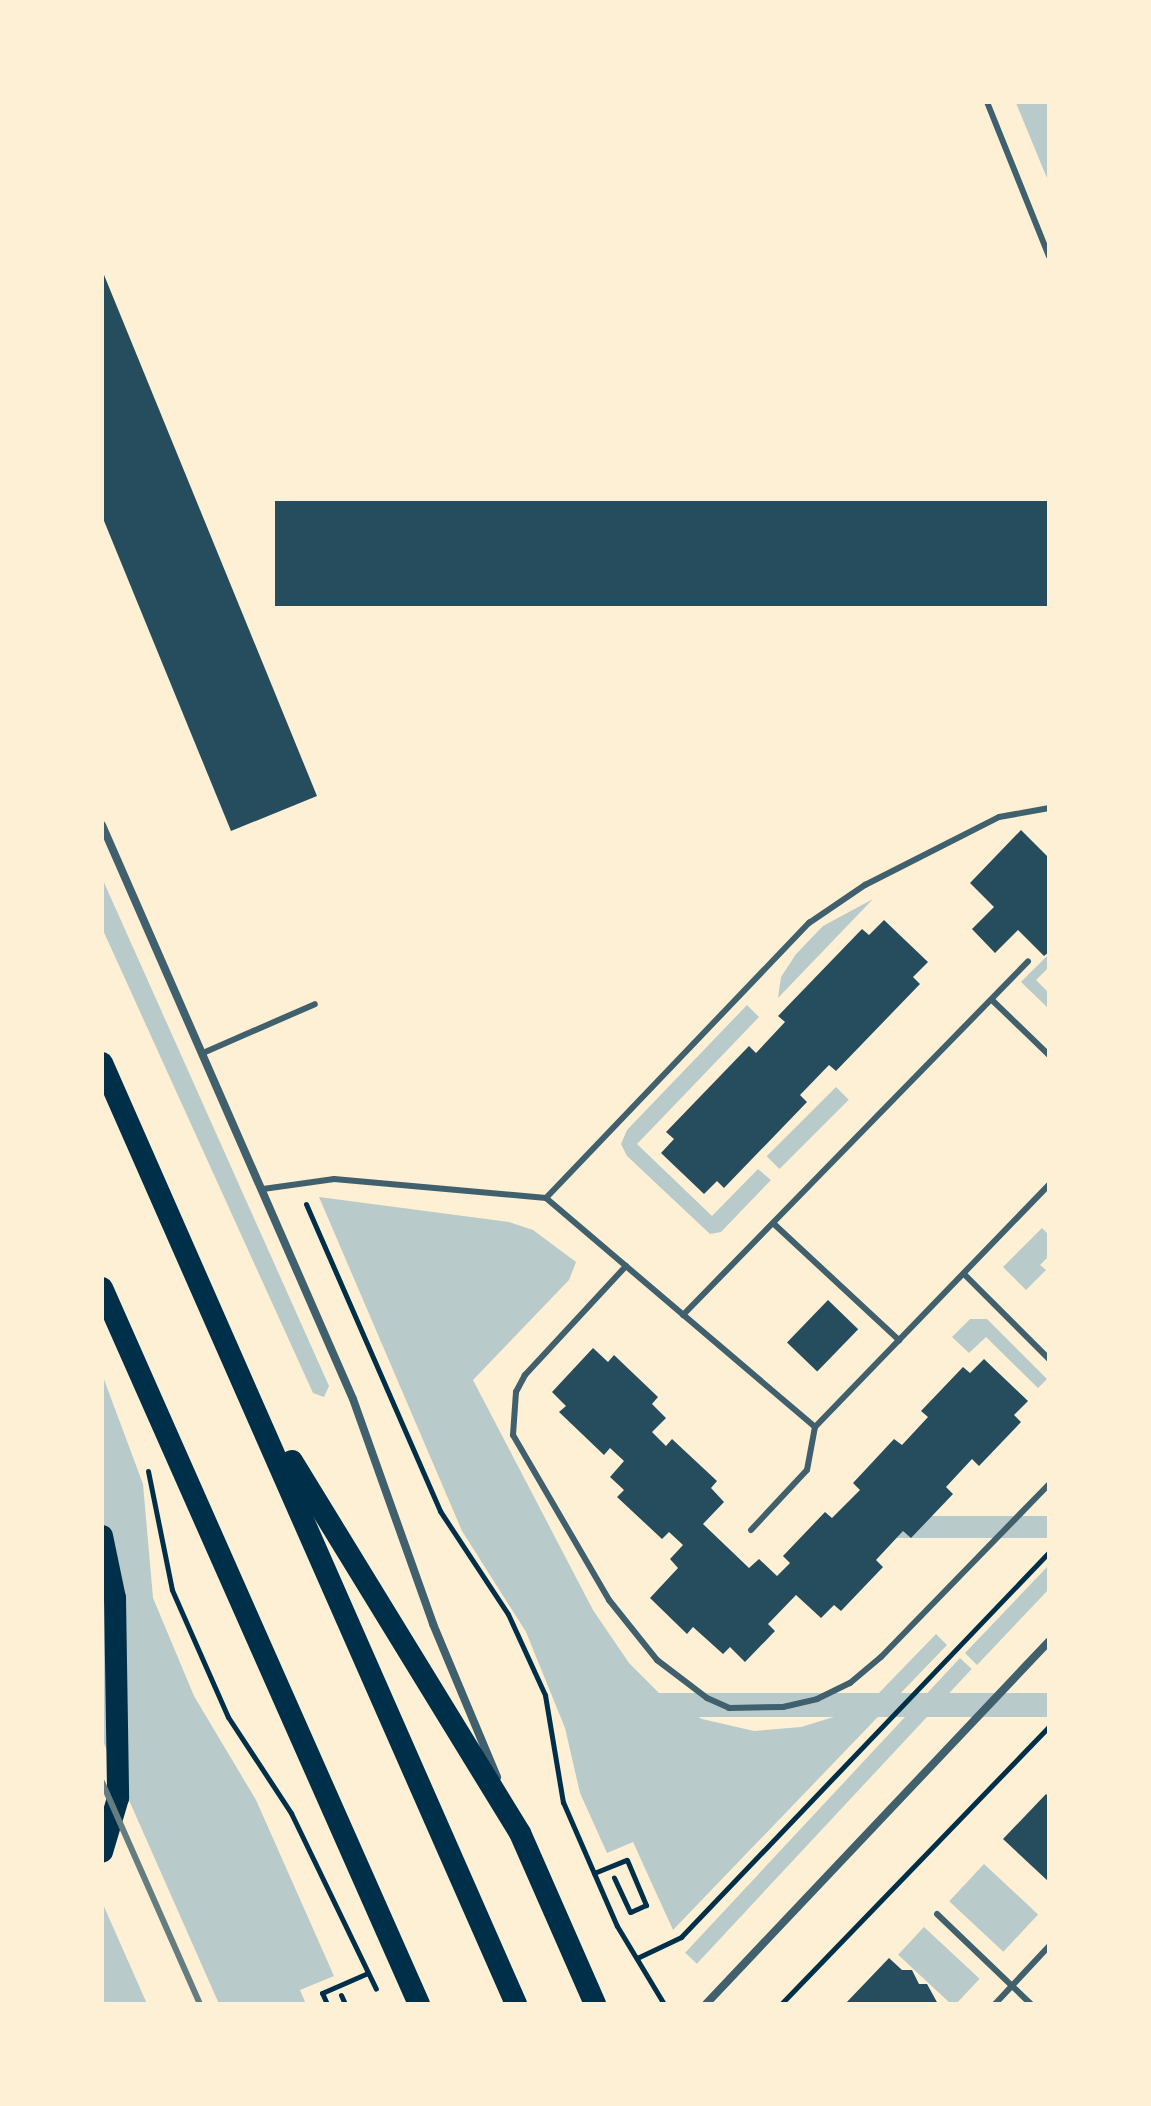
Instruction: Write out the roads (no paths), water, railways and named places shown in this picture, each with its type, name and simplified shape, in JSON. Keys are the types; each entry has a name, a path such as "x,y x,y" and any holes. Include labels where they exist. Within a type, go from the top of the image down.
{"highway":[{"path":"102,1063 249,1391 516,2004"},
{"path":"102,1288 419,2004"},
{"path":"249,1391 520,1833 595,2004"},
{"path":"102,1536 115,1598 118,1798 102,1852"}],"street":[{"path":"102,825 353,1399 433,1624 520,1833"},
{"path":"706,2004 1049,1641"}],"lane":[{"path":"987,102 1049,256"},
{"path":"546,1198 809,923 865,885 999,817 1049,808"},
{"path":"683,1315 1028,962"},
{"path":"992,1000 1049,1055"},
{"path":"203,1053 315,1004"},
{"path":"263,1189 296,1181 334,1179 546,1198 815,1427"},
{"path":"751,1530 807,1470 815,1427 1049,1185"},
{"path":"774,1224 899,1340"},
{"path":"626,1266 525,1375 516,1392 513,1435 609,1600 657,1660 707,1698 729,1708 783,1707 817,1699 850,1683 881,1657 1049,1484"},
{"path":"964,1274 1049,1359"},
{"path":"937,1914 1031,2004"},
{"path":"995,2004 1049,1946"}],"railway":[{"path":"102,1782 200,2004"}]}
